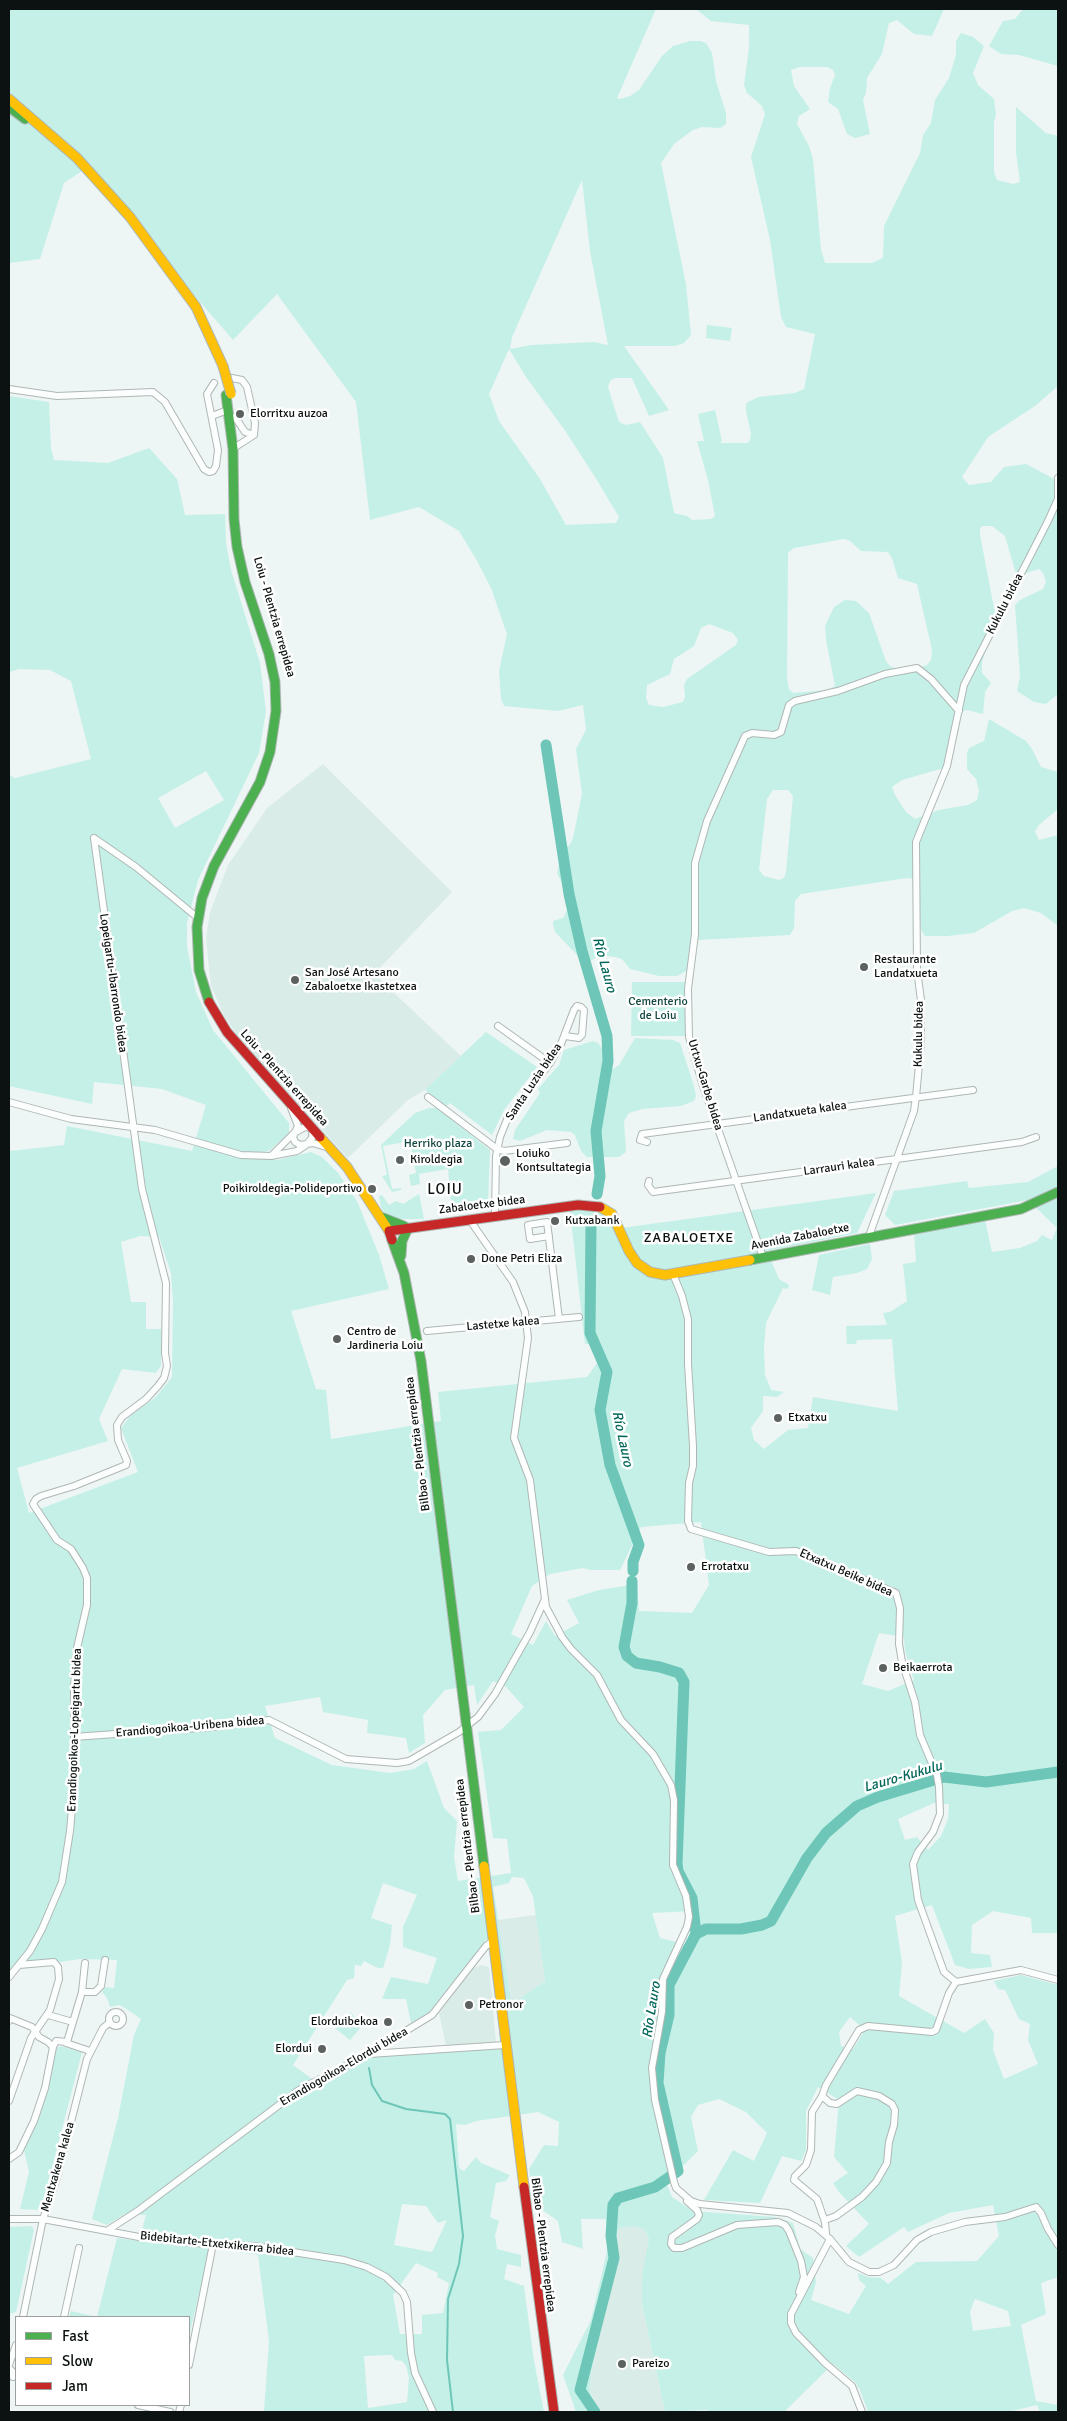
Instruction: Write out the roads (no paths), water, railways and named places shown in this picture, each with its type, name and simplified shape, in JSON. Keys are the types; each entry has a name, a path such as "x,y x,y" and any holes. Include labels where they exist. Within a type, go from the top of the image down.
{"main road":[{"path":"9,99 30,115 76,158 130,217 196,307 221,366 228,394 228,405 233,419 237,547 245,582 272,667 276,697 276,723 270,752 260,782 214,866 202,898 198,918 197,950 205,993 211,1008 214,1010"},
{"path":"9,107 30,122 63,152 130,224 187,302 221,366"},
{"name":"Loiu - Plentzia errepidea","path":"228,394 237,446 240,539 249,578 273,650 281,685 282,703 279,734 268,775 218,868 206,904 202,929 204,969 216,1006 214,1010 227,1032 334,1152 366,1193 381,1217 389,1231 401,1262 411,1303"},
{"name":"Avenida Zabaloetxe","path":"578,1205 597,1205 607,1209 618,1225 633,1258 643,1269 658,1274 673,1274 1021,1208 1058,1192"},
{"name":"Zabaloetxe bidea","path":"389,1231 578,1205"},
{"path":"381,1217 409,1228 402,1241 401,1262"},
{"name":"Bilbao - Plentzia errepidea","path":"411,1303 421,1360 505,2044 541,2327 551,2386"},
{"path":"551,2386 554,2412"},
{"path":"551,2386 561,2412"}],"street":[{"path":"232,378 242,380 247,387 255,423 254,435"},
{"path":"9,389 57,396 153,392 165,402 200,461 209,472 214,470 216,466 218,450 214,416 208,394 214,383"},
{"path":"214,416 225,410 228,405"},
{"path":"214,416 233,419 245,432 254,435"},
{"path":"237,446 254,435"},
{"path":"1058,478 1058,498"},
{"name":"Kukulu bidea","path":"870,1236 914,1111 916,1097 921,1043 921,1000 917,970 915,850 923,822 947,766 964,685 1058,498"},
{"name":"Urtxu-Garbe bidea","path":"763,1257 689,1037 688,989 695,934 695,863 707,821 745,736 752,733 774,735 781,732 788,705 795,701 838,691 908,668 917,668 931,679 946,699 959,712"},
{"name":"Lopeigartu-Ibarrondo bidea","path":"134,1127 94,838 136,867 198,918"},
{"name":"Santa Luzia bidea","path":"495,1216 497,1149 508,1117 550,1063 565,1036 574,1010 577,1006 581,1007 584,1010 582,1036 579,1038 565,1036"},
{"path":"498,1026 550,1063"},
{"name":"Landatxueta kalea","path":"647,1142 640,1140 642,1134 973,1090"},
{"path":"271,1156 294,1133 298,1126 295,1116 283,1094"},
{"path":"428,1097 497,1149 504,1151 567,1143"},
{"path":"9,1102 71,1119 155,1130 241,1155 271,1156 297,1150 306,1145 312,1138 312,1128 305,1127 294,1133"},
{"name":"Erandiogoikoa-Lopeigartu bidea","path":"9,1977 30,1951 42,1930 62,1882 74,1795 74,1690 79,1634 87,1606 87,1578 76,1555 57,1540 33,1504 41,1496 74,1486 126,1465 127,1461 118,1440 117,1425 122,1417 146,1399 158,1386 166,1373 166,1283 142,1189 134,1127"},
{"path":"294,1133 295,1142 300,1145 321,1144 334,1152"},
{"name":"Larrauri kalea","path":"649,1181 649,1188 653,1192 1022,1142 1036,1137"},
{"path":"469,1219 513,1282 520,1296 526,1322 528,1338 514,1438 530,1480 546,1607 562,1637 571,1649 597,1675 621,1720 653,1754 671,1785 674,1800 673,1865 686,1896 689,1917 688,1927 663,1979 662,2012 652,2068 655,2100 674,2182 676,2188 689,2204 697,2210 699,2215 697,2219 672,2237 671,2244 677,2249 737,2225 778,2222 785,2225 795,2242 804,2271 796,2305"},
{"path":"549,1236 559,1319"},
{"name":"Etxatxu Beike bidea","path":"673,1274 682,1296 688,1319 688,1364 693,1446 693,1466 689,1482 689,1525 695,1532 769,1552 796,1551 896,1593 900,1608 902,1662 915,1702 920,1735 937,1775 939,1787 940,1814 933,1832 918,1852 913,1864 918,1900 936,1954 947,1976 956,1982"},
{"name":"Lastetxe kalea","path":"427,1331 578,1317"},
{"name":"Erandiogoikoa-Uribena bidea","path":"74,1737 212,1727 269,1720 346,1759 397,1763 409,1761 478,1717 495,1694 530,1632 544,1599"},
{"name":"Erandiogoikoa-Elordui bidea","path":"108,2230 140,2210 285,2100 368,2054 432,2015 486,1946 493,1941"},
{"path":"82,1992 95,1992 101,1986 105,1960"},
{"path":"10,2096 31,2038 48,2015 56,1994 58,1967 54,1962 48,1961 30,1965 19,1964"},
{"path":"66,2043 82,1992 85,1963"},
{"path":"862,2412 852,2386 825,2363 796,2333 792,2323 791,2314 828,2236 825,2220 817,2199 794,2180 795,2176 806,2165 810,2150 812,2112 859,2030 868,2026 932,2032 936,2030 949,1993 956,1982 1020,1970 1058,1980"},
{"path":"48,2015 73,2022"},
{"path":"9,2021 10,2018 32,2026 39,2038 48,2042 53,2047"},
{"name":"Mentxakena kalea","path":"23,2316 43,2219 56,2181 90,2052 103,2028 110,2022"},
{"path":"9,2160 19,2152 34,2121 45,2088 53,2047 56,2041 90,2052"},
{"path":"368,2054 505,2044"},
{"path":"822,2096 830,2103 838,2104 852,2093 863,2092 886,2099 895,2110 894,2125 884,2172 862,2197 836,2216 825,2220"},
{"path":"684,2196 700,2204 788,2213 828,2236 849,2262 869,2272 879,2272 894,2266 917,2240 931,2232 965,2222 1005,2218 1036,2207 1058,2245"},
{"name":"Bidebitarte-Etxetxikerra bidea","path":"9,2219 43,2219 139,2236 254,2246 344,2260 368,2267 386,2277 403,2293 407,2302 411,2353 415,2374 433,2412"},
{"path":"190,2360 214,2244"},
{"path":"64,2316 79,2248"},
{"path":"13,2378 13,2372 9,2366 15,2348"},
{"path":"143,2406 170,2412"}],"waterway":[{"name":"Río Lauro","path":"546,745 569,894 582,951 607,1036 608,1061 596,1131 600,1176 597,1194"},
{"name":"Río Lauro","path":"591,1224 590,1333 607,1372 600,1410 610,1465 639,1545 633,1562 633,1571"},
{"name":"Río Lauro","path":"595,2412 580,2390 614,2258 611,2236 613,2205 618,2198 655,2187 678,2171 658,2083 660,2053 669,2015 669,1985 696,1934 692,1898 678,1871 677,1864 684,1682 679,1673 660,1667 636,1663 627,1656 624,1647 632,1603 632,1581"},
{"name":"Lauro-Kukulu","path":"696,1934 706,1929 741,1929 762,1925 771,1921 807,1858 826,1833 857,1806 878,1797 944,1777 986,1782 1058,1772"},
{"path":"369,2068 372,2085 382,2101 406,2109 445,2114 450,2119 463,2236 459,2264 448,2299 447,2360 453,2412"}],"place":[{"name":"Elorritxu auzoa","path":"240,414"},
{"name":"Restaurante Landatxueta","path":"864,967"},
{"name":"San José Artesano Zabaloetxe Ikastetxea","path":"295,980"},
{"name":"Kiroldegia","path":"400,1160"},
{"name":"Loiuko Kontsultategia","path":"505,1161"},
{"name":"Poikiroldegia-Polideportivo","path":"372,1189"},
{"name":"Kutxabank","path":"555,1221"},
{"name":"Done Petri Eliza","path":"471,1259"},
{"name":"Centro de Jardineria Loiu","path":"337,1339"},
{"name":"Etxatxu","path":"778,1418"},
{"name":"Errotatxu","path":"691,1567"},
{"name":"Beikaerrota","path":"883,1668"},
{"name":"Petronor","path":"469,2005"},
{"name":"Elorduibekoa","path":"388,2022"},
{"name":"Elordui","path":"322,2049"},
{"name":"Pareizo","path":"622,2364"}],"district":[{"name":"LOIU","path":"445,1190"},
{"name":"ZABALOETXE","path":"689,1238"}],"park label":[{"name":"Cementerio de Loiu","path":"658,1009"},
{"name":"Herriko plaza","path":"438,1144"}]}
